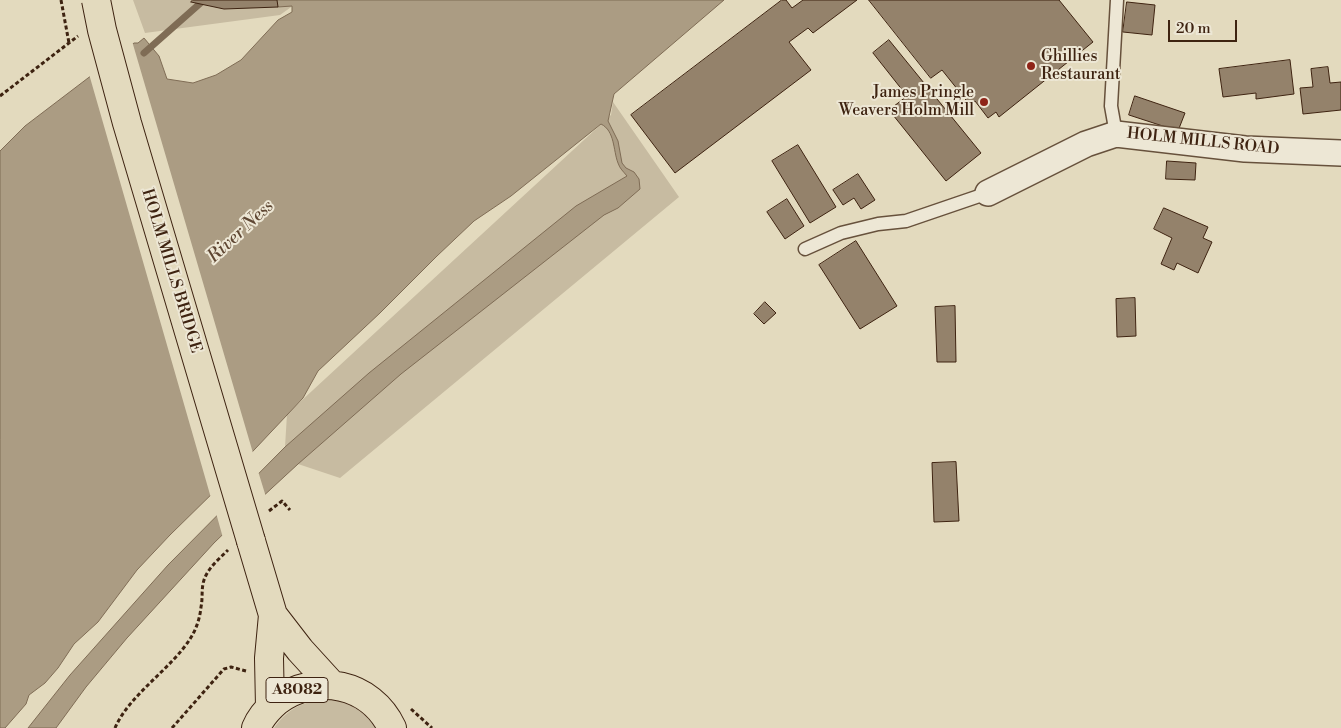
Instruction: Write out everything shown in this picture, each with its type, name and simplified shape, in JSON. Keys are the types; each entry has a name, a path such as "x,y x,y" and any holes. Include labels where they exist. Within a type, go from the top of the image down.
{"main road":[{"name":"HOLM MILLS BRIDGE","path":"96,0 102,30 241,544"},
{"name":"A8082","path":"241,544 273,615 300,650 331,684"},
{"name":"A8082","path":"263,717 273,615"},
{"name":"A8082","path":"263,717 288,693 309,686 331,684 353,690 372,701 388,718 392,728"}],"street":[{"name":"HOLM MILLS ROAD","path":"988,193 1086,144 1116,134 1245,149 1341,153"}],"lane":[{"path":"1116,134 1111,106 1117,0"},
{"path":"805,250 841,232 906,220 988,193"}],"path":[{"path":"0,96 69,43 61,0"},
{"path":"266,514 282,501 290,510"},
{"path":"116,728 119,720 190,638 197,625 204,578 210,567 241,544"},
{"path":"172,728 224,669 231,667 248,672"}],"shaded area":[{"path":"133,0 301,0 280,15 145,33"},
{"path":"613,102 679,197 340,478 298,464 285,447 287,414 611,115"},
{"path":"331,699 357,709 368,717 377,728 274,728 286,714 299,706 313,701"}],"water":[{"name":"River Ness","path":"277,0 724,0 614,94 608,121 618,141 622,163 626,168 634,172 639,179 640,189 618,208 604,215 401,374 298,464 214,543 127,638 86,687 56,728 28,728 70,675 168,565 285,447 369,373 576,206 627,176 616,158 609,131 601,124 511,196 474,221 318,371 303,398 137,570 98,622 74,644 45,683 29,695 26,704 5,728 0,728 0,151 25,126 134,43 138,43 144,38 159,56 167,79 193,83 216,75 241,60 278,20 292,12 292,6 278,7"}],"pier":[{"path":"132,41 253,453 211,498 89,74"},
{"path":"258,471 266,497 223,538 216,513"}],"building":[{"path":"193,0 277,0 278,7 224,9 191,2"},
{"path":"782,0 786,0 792,8 803,0 857,0 813,33 808,28 789,42 811,70 675,173 631,115"},
{"path":"869,0 1059,0 1093,42 999,117 996,112 988,118 975,101 970,105 942,70 931,78"},
{"path":"1127,2 1155,5 1152,35 1123,32"},
{"path":"889,40 981,153 946,181 889,110 907,96 873,53"},
{"path":"1290,60 1294,94 1256,99 1256,93 1223,97 1219,69"},
{"path":"1328,67 1330,83 1341,82 1341,110 1303,114 1300,88 1313,87 1311,69"},
{"path":"1135,96 1185,113 1178,131 1129,115"},
{"path":"798,145 836,207 810,223 772,161"},
{"path":"1167,161 1196,163 1195,180 1166,179"},
{"path":"858,174 875,200 861,209 854,198 843,205 833,190"},
{"path":"787,199 804,226 785,239 767,212"},
{"path":"1164,208 1208,227 1203,238 1212,242 1198,273 1177,263 1174,270 1161,264 1172,238 1154,229"},
{"path":"856,241 897,306 860,329 819,265"},
{"path":"1135,298 1136,336 1117,337 1116,299"},
{"path":"765,302 776,313 764,324 754,314"},
{"path":"955,306 956,362 937,362 935,307"},
{"path":"956,462 959,521 934,522 932,463"}],"waterway":[{"path":"144,53 204,0"}],"place":[{"name":"Ghillies Restaurant","path":"1031,66"},
{"name":"James Pringle Weavers Holm Mill","path":"984,102"}]}
